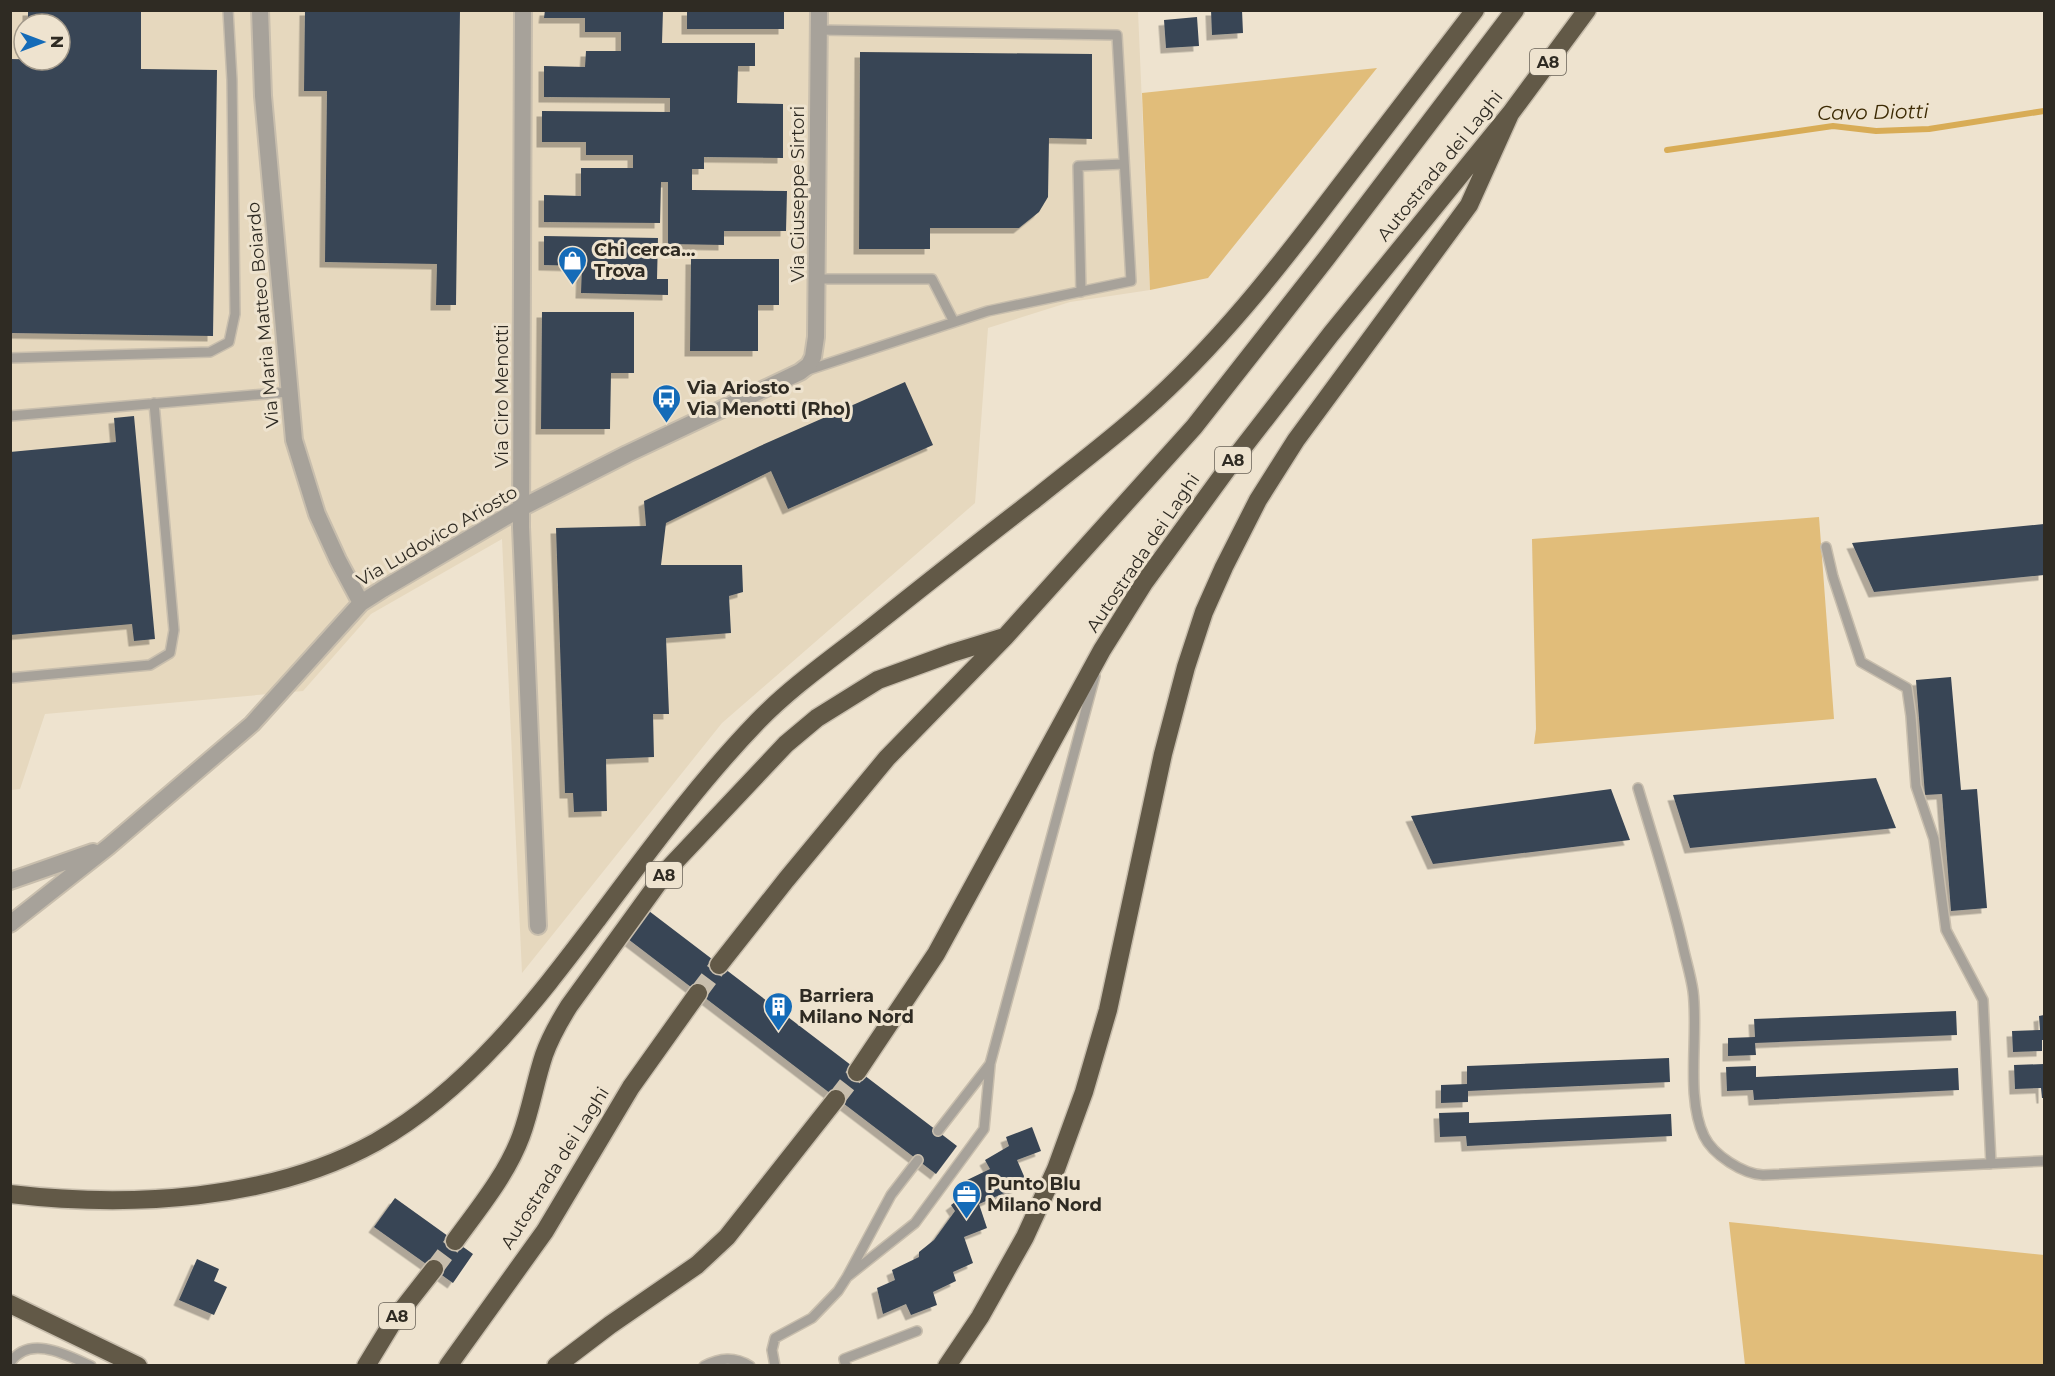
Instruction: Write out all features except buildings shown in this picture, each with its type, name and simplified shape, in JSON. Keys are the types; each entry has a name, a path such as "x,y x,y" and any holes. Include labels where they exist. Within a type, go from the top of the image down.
{"highway":[{"path":"10,1194 61,1198 148,1198 216,1192 258,1185 340,1160 380,1140 436,1100 481,1060 511,1028 551,981 703,782 762,717 1140,414 1206,351 1300,239 1475,10"},
{"name":"Autostrada dei Laghi","path":"719,965 887,758 1005,636 1194,427 1325,260 1515,10"},
{"name":"Autostrada dei Laghi","path":"857,1072 936,954 1102,650 1144,583 1238,454 1331,334 1510,114 1587,10"},
{"path":"947,1365 980,1317 1024,1237 1056,1168 1084,1092 1108,1010 1166,743 1186,667 1204,612 1224,567 1258,500 1296,440 1469,205 1510,114"},
{"name":"A8","path":"454,1241 494,1186 520,1138 531,1107 544,1055 555,1028 663,877 688,846 786,744 817,718 878,680 1005,636"},
{"name":"Autostrada dei Laghi","path":"448,1365 545,1231 631,1087 698,993"},
{"path":"556,1365 697,1265 719,1244 757,1199 836,1099"},
{"name":"A8","path":"366,1365 394,1320 434,1269"},
{"path":"10,1304 138,1365"}],"street":[{"name":"Via Maria Matteo Boiardo","path":"260,10 264,96 294,440 317,514 361,603"},
{"name":"Via Ciro Menotti","path":"523,10 521,508 538,926"},
{"name":"Via Giuseppe Sirtori","path":"800,372 809,365 816,347 819,10"},
{"name":"Via Ludovico Ariosto","path":"10,924 108,847 252,724 361,603 521,508 627,454 800,372"},
{"path":"10,880 108,847"}],"lane":[{"path":"10,358 210,352 229,342 235,314 232,80 228,10"},
{"path":"800,372 988,311 1131,281 1117,35 819,30"},
{"path":"1081,292 1078,166 1124,164"},
{"path":"817,279 932,279 954,322"},
{"path":"10,416 289,392"},
{"path":"10,678 150,665 170,653 174,630 154,403"},
{"path":"1826,547 1833,577 1861,662 1907,688 1916,786 1934,839 1946,930 1983,1000 1991,1164"},
{"path":"847,1277 915,1223 984,1129 990,1064 1102,650"},
{"path":"1638,788 1679,926 1694,992 1697,1106 1707,1142 1730,1163 1743,1172 1753,1175 2044,1161"},
{"path":"938,1131 990,1064"},
{"path":"775,1365 772,1350 775,1338 812,1318 828,1303 847,1277 891,1195 918,1160"},
{"path":"846,1365 844,1359 917,1331"},
{"path":"10,1363 19,1354 29,1349 43,1348 91,1365"},
{"path":"704,1365 731,1358 750,1365"}],"shaded area":[{"path":"11,11 1138,11 1150,290 1070,302 988,328 975,503 722,723 522,973 502,539 371,614 303,691 45,714 20,789 11,790"},
{"path":"1377,68 1208,278 1150,290 1142,93"},
{"path":"1819,517 1834,719 1534,744 1536,729 1532,539"},
{"path":"1729,1222 2044,1255 2044,1365 1745,1365"}],"waterway":[{"name":"Cavo Diotti","path":"1667,150 1833,126 1876,131 1929,129 2044,111"}],"tunnel":[{"path":"698,993 719,965"},
{"path":"836,1099 857,1072"},
{"path":"434,1269 455,1241"}],"place":[{"name":"Chi cerca... Trova","path":"573,286"},
{"name":"Via Ariosto - Via Menotti (Rho)","path":"666,424"},
{"name":"Barriera Milano Nord","path":"778,1032"},
{"name":"Punto Blu Milano Nord","path":"966,1220"}]}
